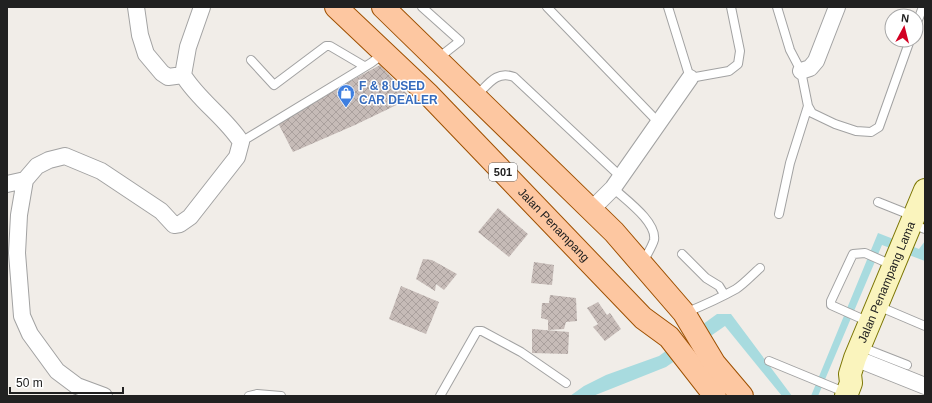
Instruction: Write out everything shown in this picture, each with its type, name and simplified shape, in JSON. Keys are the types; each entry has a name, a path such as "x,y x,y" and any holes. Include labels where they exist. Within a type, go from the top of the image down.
{"main road":[{"name":"Jalan Penampang","path":"336,7 429,95 643,318 742,396"},
{"name":"Jalan Penampang","path":"383,7 592,209 642,264 688,319 713,395"},
{"name":"Jalan Penampang Lama","path":"844,378 885,262 916,223 925,190"}],"street":[{"path":"136,7 140,35 146,54 162,74 168,77 183,75"},
{"path":"104,396 77,386 57,370 30,334 22,316 12,243 25,180 36,166 49,160 65,156 101,170 161,211 174,225 180,224 190,217 237,158 241,142 233,129 203,102 183,75 188,47 202,7"},
{"path":"801,71 810,68 816,61 837,7"},
{"path":"592,209 617,183 660,124 690,78"},
{"path":"7,184 25,180"},
{"path":"844,378 925,386"}],"lane":[{"path":"422,7 460,41 437,59"},
{"path":"547,7 660,124"},
{"path":"668,7 690,78 729,71 738,64 740,51 731,7"},
{"path":"777,7 790,50 801,71 808,106 812,113 835,124 856,131 875,131 882,120 907,48"},
{"path":"251,60 274,85 326,46 330,46 364,66"},
{"path":"241,142 364,66 372,63 384,53"},
{"path":"476,97 496,76 502,74 514,77 617,183 654,231 654,241 642,264"},
{"path":"779,214 790,163 808,106"},
{"path":"878,202 916,223"},
{"path":"885,262 864,253 853,254 831,301 831,305 842,310 925,326"},
{"path":"682,254 706,278 719,286 724,294"},
{"path":"688,319 719,299 724,294 737,288 760,268"},
{"path":"440,396 477,331 482,331 521,352 566,383"},
{"path":"769,361 815,379 844,378 907,365"},
{"path":"249,396 257,394 281,396"}],"water":[{"path":"878,233 919,249 925,241 925,261 882,245 818,396 811,396"},
{"path":"717,314 731,314 792,396 782,396 725,326 666,367 593,396 570,396 584,386 606,375 659,356"}],"building":[{"name":"F & 8 USED CAR DEALER","path":"380,65 411,98 355,125 293,152 277,121"},
{"path":"498,208 528,234 509,257 478,232"},
{"path":"423,259 432,260 457,274 444,290 436,284 435,291 416,279"},
{"path":"534,262 554,265 552,285 531,283"},
{"path":"401,286 439,302 426,334 389,319"},
{"path":"550,295 576,298 577,321 566,322 564,329 548,330 548,320 541,318 542,303 549,303"},
{"path":"598,302 607,315 610,313 621,329 605,341 593,327 598,324 587,308"},
{"path":"532,329 569,332 568,354 532,353"}],"place":[{"name":"F & 8 USED CAR DEALER","path":"346,108"}]}
